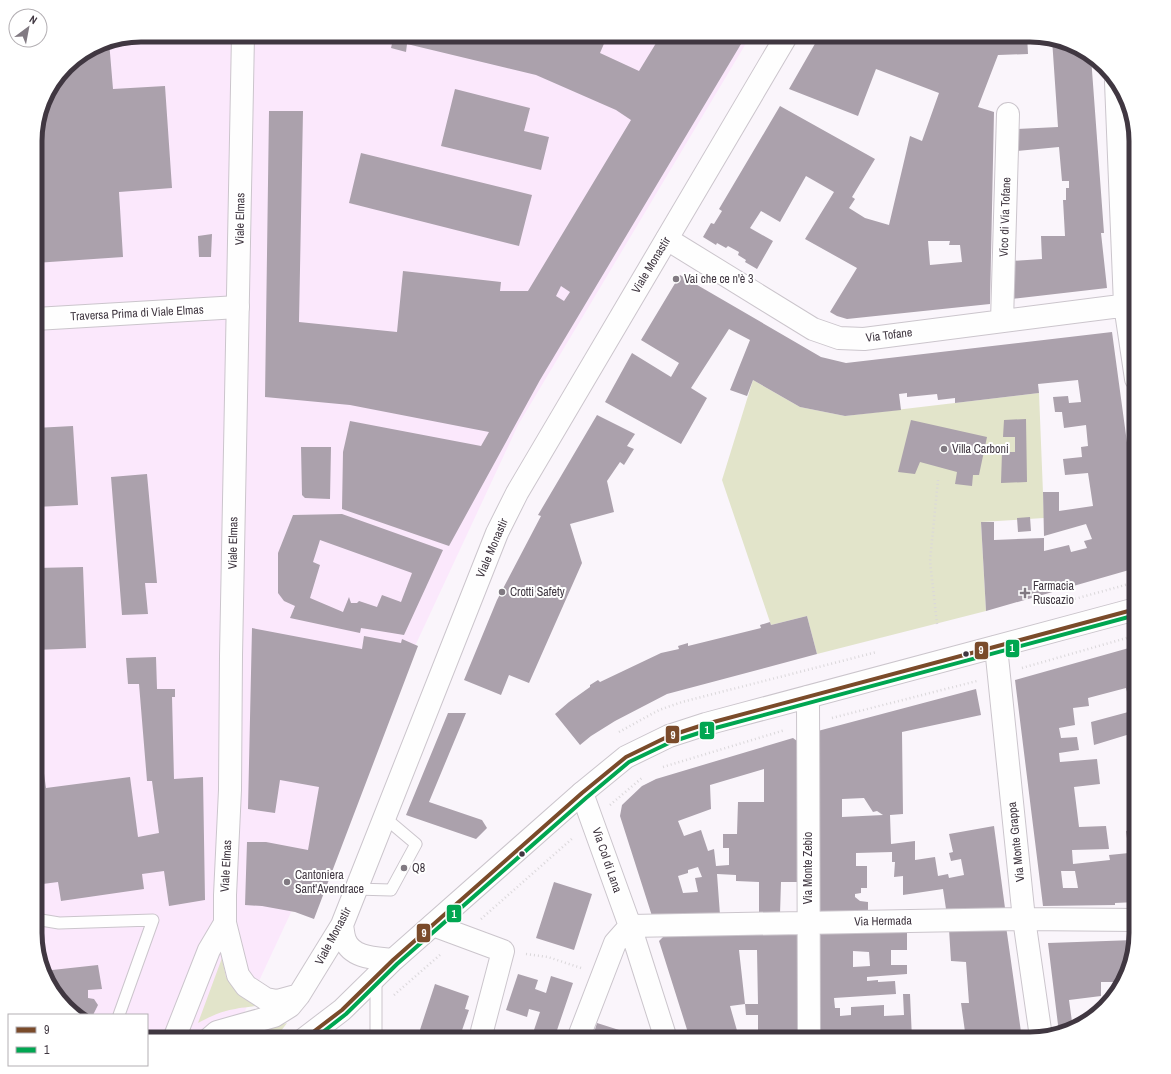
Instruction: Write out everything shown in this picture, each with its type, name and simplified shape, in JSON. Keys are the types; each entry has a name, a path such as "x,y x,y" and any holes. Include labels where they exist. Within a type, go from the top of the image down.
{"street":[{"name":"Viale Elmas","path":"243,42 230,790 225,924 238,975 246,986 266,999 277,1001 299,995"},
{"name":"Viale Monastir","path":"217,1032 274,1016 290,1006 299,995 342,924 497,533 517,493 783,42"},
{"path":"1117,93 1129,289"},
{"name":"Vico di Via Tofane","path":"1002,321 1008,114"},
{"name":"Via Tofane","path":"667,239 813,329 839,338 864,339 1129,305"},
{"name":"Traversa Prima di Viale Elmas","path":"42,319 238,307"},
{"path":"313,1032 342,1010 393,960 582,793 626,757 669,736 706,724 1129,611"},
{"name":"Via Monte Grappa","path":"996,647 1024,919 1040,1031"},
{"name":"Via Monte Zebio","path":"808,697 809,1032"},
{"name":"Via Col di Lana","path":"582,793 630,926 664,1032"},
{"name":"Via Hermada","path":"630,926 1024,919 1129,920"},
{"path":"177,1032 209,950 225,924"},
{"path":"342,924 345,942 354,951 364,956 393,960"},
{"path":"433,925 503,951 482,1032"},
{"path":"581,1032 615,943 630,926"},
{"path":"332,1032 342,1010"}],"lane":[{"path":"355,889 391,890 416,844 384,817"},
{"path":"42,920 59,923 153,920 119,1014"},
{"path":"376,977 376,1032"}],"path":[{"path":"936,624 930,561 938,480"},
{"path":"657,769 696,756 808,724 1129,638"},
{"path":"376,1012 645,775"},
{"path":"548,957 576,967"}],"shaded area":[{"path":"141,42 747,42 518,425 235,1032 148,1032 148,1014 85,1014 71,1003 55,982 47,965 42,939 42,135 45,115 55,91 71,71 97,52 115,45"}],"green space":[{"path":"753,380 800,407 845,416 1039,393 1044,518 981,522 986,611 817,654 807,616 771,625 722,480"},
{"path":"222,958 226,977 242,997 256,1006 226,1011 198,1023"},
{"path":"287,1023 280,1032 253,1032"}],"building":[{"path":"392,42 605,42 600,53 639,71 657,42 742,42 540,380 449,546 342,509 343,452 350,421 481,446 489,432 350,405 265,397 269,111 303,111 299,322 397,332 403,271 501,282 500,291 528,291 631,120 616,110 536,75 407,44 406,52 391,48","holes":["561,286 570,292 564,301 556,296"]},
{"path":"816,42 1027,42 1028,54 998,55 978,107 994,112 990,304 847,319 830,312 857,268 805,239 834,192 806,176 780,222 761,211 750,228 773,241 757,269 745,262 746,260 738,255 739,252 728,246 726,248 717,243 716,245 703,237 711,223 714,224 722,211 719,209 780,106 875,159 852,197 855,199 849,208 865,218 889,225 910,136 922,141 939,93 876,69 858,116 789,89","holes":["928,241 950,241 949,245 960,245 962,262 930,265"]},
{"path":"1052,44 1080,55 1092,64 1104,233 1101,233 1107,288 1011,299 1012,261 1042,259 1041,236 1065,236 1063,200 1066,200 1066,188 1069,188 1069,181 1062,181 1059,147 1017,151 1017,129 1058,127"},
{"path":"110,47 113,89 165,86 172,188 119,192 123,257 42,263 42,135 45,115 55,91 71,71 97,52"},
{"path":"455,89 530,108 524,131 549,137 541,170 441,146"},
{"path":"361,153 532,195 519,246 349,203"},
{"path":"212,234 211,257 199,257 198,236"},
{"path":"680,275 821,357 846,363 1112,332 1129,457 1129,570 986,611 981,522 994,522 994,540 1044,538 1044,551 1069,545 1071,552 1087,548 1084,541 1092,539 1086,524 1044,536 1043,492 1059,492 1059,511 1093,506 1088,473 1065,475 1063,459 1082,457 1081,447 1088,446 1086,425 1064,428 1062,412 1055,412 1053,397 1068,396 1069,403 1081,402 1078,380 1038,384 1039,393 955,403 955,398 938,400 937,394 907,397 907,393 899,394 901,410 845,416 800,407 753,380 747,396 730,390 750,340 729,329 691,388 707,398 681,444 605,402 632,353 671,377 679,363 641,340"},
{"path":"597,415 635,434 627,446 634,449 624,465 620,462 607,481 614,512 570,524 582,563 529,683 509,675 501,695 464,680 497,600 541,516 538,515"},
{"path":"1026,419 1027,482 1001,483 1002,452 1015,452 1015,437 1003,437 1004,420"},
{"name":"Villa Carboni","path":"911,420 987,437 979,475 973,475 972,486 955,484 957,472 920,462 915,474 898,472"},
{"path":"73,426 78,505 42,507 42,428"},
{"path":"301,447 331,447 330,499 305,498 302,495"},
{"path":"147,474 157,583 145,583 148,614 122,615 111,477"},
{"path":"342,514 443,550 404,635 361,628 360,633 290,618 295,606 284,601 278,593 278,553 293,515","holes":["320,540 412,573 401,602 382,595 377,607 359,601 357,603 351,603 349,597 343,612 310,598 320,565 313,562"]},
{"path":"1030,517 1031,531 1018,532 1017,518"},
{"path":"83,567 86,648 42,650 42,568"},
{"path":"807,616 817,654 667,694 615,721 591,736 580,745 555,714 598,680 600,682 661,653 679,649 678,646 688,643 688,646 761,628 760,625 770,622 771,625"},
{"path":"252,628 362,649 364,636 401,643 402,639 418,646 314,919 295,912 262,906 245,905 247,842 266,842 308,850 319,787 280,780 275,813 248,809"},
{"path":"1129,648 1129,700 1126,688 1088,698 1089,706 1073,708 1075,725 1059,728 1061,738 1077,737 1079,750 1059,753 1060,762 1097,759 1100,784 1074,787 1079,827 1106,826 1109,849 1072,850 1073,864 1110,860 1109,855 1129,853 1129,902 1115,903 1115,905 1043,906 1015,680","holes":["1061,871 1075,871 1078,888 1063,888"]},
{"path":"156,657 157,689 175,689 175,697 172,697 174,779 203,777 205,900 169,906 164,871 142,874 144,889 61,901 58,882 42,884 42,759 46,788 130,777 138,837 159,833 152,781 147,781 139,684 128,684 126,658"},
{"path":"976,689 981,715 902,732 903,814 890,815 891,844 915,841 915,860 935,857 938,876 948,874 949,878 964,875 961,859 951,861 949,853 953,852 949,834 994,826 1005,908 946,909 943,889 903,895 903,876 894,877 895,862 892,862 892,852 856,853 856,866 867,866 867,888 861,888 861,893 855,894 855,897 860,901 868,902 868,912 817,912 814,732","holes":["864,798 873,812 877,811 883,815 842,817 842,799"]},
{"path":"1129,712 1129,734 1094,745 1091,722"},
{"path":"448,713 466,713 429,802 482,820 487,828 476,839 406,815"},
{"path":"793,738 797,741 797,882 781,882 780,914 759,915 759,882 736,881 736,875 717,874 720,915 652,916 620,816 622,805 642,786 656,779","holes":["764,769 764,802 738,802 737,834 723,834 723,848 729,848 729,865 716,866 714,849 708,851 701,830 684,836 678,821 711,809 710,785","698,867 702,877 695,878 698,892 683,893 678,876 688,873 688,870"]},
{"path":"1126,831 1129,831 1129,853"},
{"path":"554,882 592,894 574,950 536,938"},
{"path":"1006,926 1021,1032 965,1032 961,1003 969,1003 966,962 951,961 949,929"},
{"path":"799,930 798,1032 758,1032 758,1015 746,1015 745,1004 730,1006 737,1032 688,1032 659,941 664,936","holes":["739,950 757,950 758,1004 745,1004"]},
{"path":"907,930 907,950 891,950 891,965 907,965 907,974 867,977 867,981 895,981 896,994 834,998 835,1008 840,1008 840,1016 851,1015 851,1007 884,1005 884,1016 904,1015 903,994 910,994 912,1032 817,1032 816,932","holes":["853,951 869,952 870,966 853,967"]},
{"path":"1129,940 1124,965 1116,982 1101,982 1101,996 1069,1000 1072,1022 1058,1028 1048,943"},
{"path":"98,965 102,989 88,990 88,998 94,999 98,1005 94,1014 85,1014 71,1003 62,993 50,970"},
{"path":"518,974 538,980 535,989 546,993 551,976 573,983 556,1032 533,1032 540,1012 529,1009 527,1017 506,1010"},
{"path":"435,984 469,996 465,1009 469,1010 461,1032 419,1032"},
{"path":"597,1023 626,1032 594,1032"}],"transit line":[{"name":"9","path":"313,1032 342,1010 393,960 582,793 626,757 669,736 706,724 1129,611"},
{"name":"1","path":"323,1032 346,1014 397,964 629,762 671,742 708,730 1129,617"}],"place":[{"name":"Vai che ce n'è 3","path":"676,279"},
{"name":"Villa Carboni","path":"944,449"},
{"name":"Crotti Safety","path":"502,592"},
{"name":"Farmacia Ruscazio","path":"1025,593"},
{"name":"Q8","path":"404,868"},
{"name":"Cantoniera Sant'Avendrace","path":"287,882"}]}
